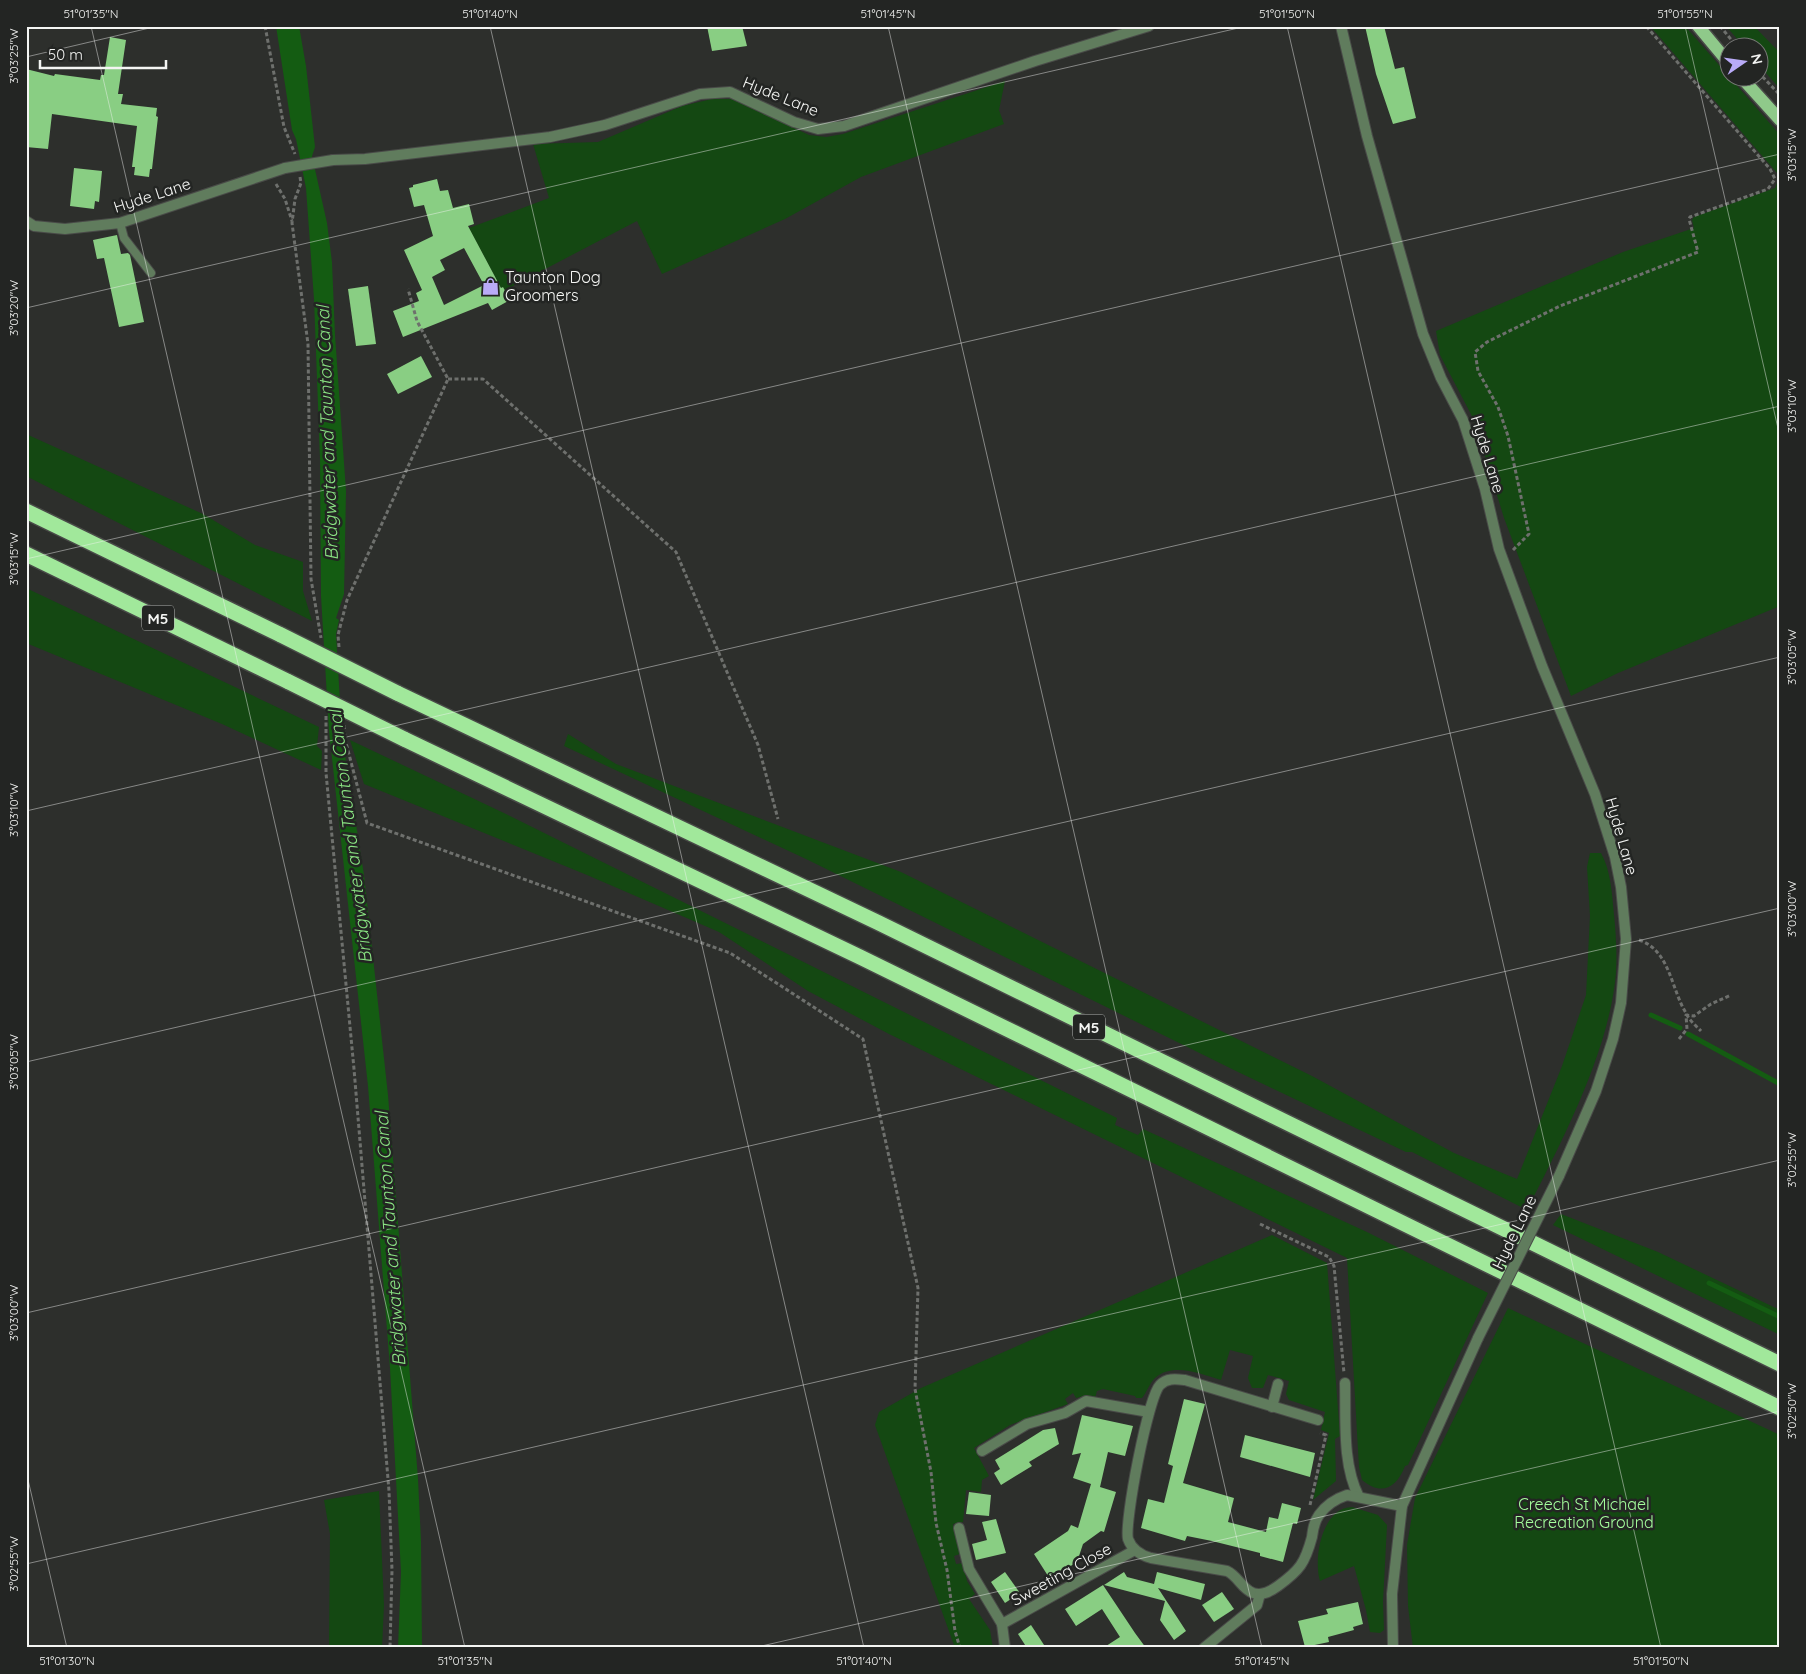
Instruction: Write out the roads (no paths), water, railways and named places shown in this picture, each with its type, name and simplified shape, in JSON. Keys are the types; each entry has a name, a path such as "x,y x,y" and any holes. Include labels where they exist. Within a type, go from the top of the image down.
{"highway":[{"name":"M5","path":"26,512 398,693 879,923 1780,1364"},
{"name":"M5","path":"26,554 404,739 860,957 1780,1408"}],"main road":[{"path":"1698,26 1718,50"},
{"path":"1751,88 1780,120"}],"street":[{"name":"Hyde Lane","path":"26,221 34,226 64,229 120,223 285,168 333,160 365,159 550,137 606,125 700,94 730,92 794,122 818,129 844,126 1149,26"},
{"name":"Hyde Lane","path":"1341,26 1367,136 1424,334 1441,378 1463,420 1485,489 1502,559 1606,825 1621,887 1626,939 1621,1003 1613,1039 1596,1090 1559,1176 1478,1338 1402,1506 1392,1594 1393,1648"},
{"name":"Sweeting Close","path":"1260,1594 1247,1590 1237,1577 1227,1571 1151,1558 1135,1550 1128,1537 1127,1520 1149,1412 1158,1387 1172,1379 1185,1380 1318,1420"},
{"path":"1345,1383 1348,1459 1351,1482 1359,1497"},
{"path":"1272,1407 1278,1384"},
{"path":"982,1451 1027,1424 1065,1413 1086,1401 1149,1412"},
{"path":"1204,1648 1257,1605 1260,1594 1271,1591 1299,1570 1306,1558 1314,1523 1327,1505 1346,1495 1402,1506"},
{"name":"Sweeting Close","path":"959,1528 969,1569 1002,1624 1005,1648"},
{"name":"Sweeting Close","path":"1002,1624 1135,1550"}],"lane":[{"path":"120,223 124,238 151,273"}],"water":[{"name":"Bridgwater and Taunton Canal","path":"276,26 299,26 306,66 315,147 312,156 327,223 332,262 346,491 344,594 336,618 339,620 336,634 342,736 364,875 388,1095 418,1479 421,1541 422,1648 398,1648 401,1572 390,1368 368,1086 329,731 321,596 320,458 314,299 306,188 296,139 292,130"}],"waterway":[{"path":"1651,1015 1680,1028"},
{"path":"1688,1034 1780,1084"},
{"path":"1709,1283 1780,1317"}],"place":[{"name":"Taunton Dog Groomers","path":"491,286"}],"park label":[{"name":"Creech St Michael Recreation Ground","path":"1584,1513"}]}
